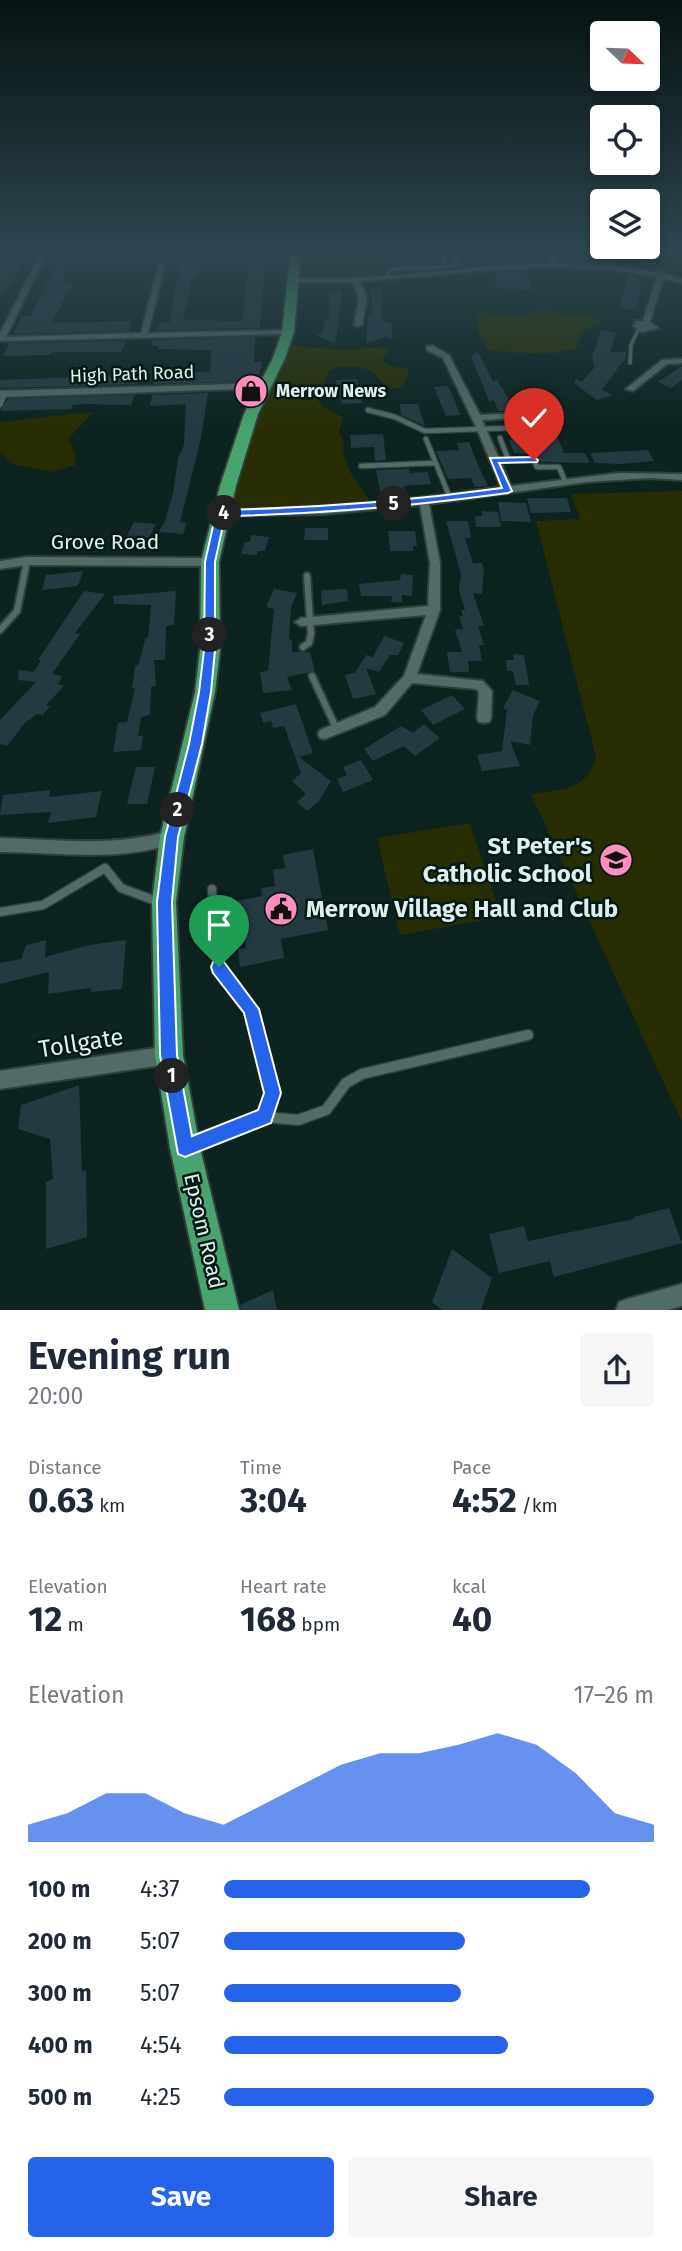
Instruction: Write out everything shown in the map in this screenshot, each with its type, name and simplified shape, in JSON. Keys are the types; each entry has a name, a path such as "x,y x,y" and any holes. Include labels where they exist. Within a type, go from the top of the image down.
{"main road":[{"name":"Epsom Road","path":"222,1310 185,1148 169,1055 164,902 172,837 205,692 209,650 210,562 221,513 251,414 266,386 288,332 290,310"}],"street":[{"path":"15,310 1,339 288,332"},
{"path":"144,335 150,310"},
{"path":"358,326 361,310"},
{"path":"643,326 649,310"},
{"path":"430,348 446,357 477,418 508,491"},
{"path":"630,388 664,362 682,361"},
{"name":"High Path Road","path":"3,393 266,386"},
{"path":"538,403 550,423"},
{"path":"477,418 544,414"},
{"path":"221,513 316,511 424,502 565,481 652,475 682,477"},
{"path":"331,732 380,711 409,678 434,610 435,563 424,502"},
{"name":"Grove Road","path":"0,565 27,561 210,562"},
{"path":"306,621 434,610"},
{"path":"409,678 479,684 486,691 484,718"},
{"path":"0,845 47,844 106,848 160,842 172,837"},
{"name":"Tollgate","path":"0,1080 169,1055"},
{"path":"627,1310 682,1295"}],"lane":[{"path":"630,363 631,345 643,326"},
{"path":"0,405 3,393"},
{"path":"368,410 395,417 425,431 511,428"},
{"path":"500,438 508,459"},
{"path":"426,439 450,498"},
{"path":"493,460 534,460 537,467 559,467 565,481"},
{"path":"361,466 435,463"},
{"path":"0,630 17,611 27,561"},
{"path":"303,647 309,643 306,621 307,576"},
{"path":"312,676 331,732"},
{"path":"106,848 106,868 121,888 155,902 164,902"},
{"path":"0,912 43,905 106,868"},
{"path":"212,889 219,967 251,1009 269,1075 272,1093 265,1116"},
{"path":"185,1148 265,1116 298,1120 326,1110 346,1083 362,1074 528,1035"}],"green space":[{"path":"546,310 569,315 588,314 602,321 584,330 576,349 546,354 489,351 479,334 476,313 524,316"},
{"path":"289,346 346,350 378,347 391,350 381,360 390,366 407,369 409,373 403,387 392,388 365,369 348,366 336,368 327,373 326,382 314,395 323,407 343,417 339,432 344,441 343,450 350,472 369,499 361,507 227,513 256,422"},
{"path":"93,412 69,438 75,455 75,465 52,472 13,464 0,452 0,422"},
{"name":"St Peter's Catholic School","path":"682,491 681,1120 531,794 563,789 579,783 592,768 596,757 536,521 580,519 571,494"},
{"path":"470,823 501,917 400,935 377,838"}],"building":[{"path":"33,310 58,310 52,323 132,321 129,331 13,334 22,316 30,316"},
{"path":"171,310 185,310 183,320 242,321 243,310 261,310 260,328 157,330 160,323 169,323"},
{"path":"329,310 340,310 335,344 316,335 323,332 324,322 329,318"},
{"path":"373,310 382,310 382,320 391,324 393,340 386,337 366,343 368,315 373,314"},
{"path":"601,330 616,333 610,352 626,352 626,357 602,390 613,395 597,400 574,383 576,379 582,382 595,367 592,357"},
{"path":"255,337 254,362 262,362 258,381 153,384 154,374 210,372 211,350 158,349 158,346 151,345 153,340"},
{"path":"126,341 121,352 52,352 50,355 3,356 9,343"},
{"path":"478,352 493,381 497,380 516,411 498,411 494,400 489,401 471,356"},
{"path":"682,366 682,380 671,388 658,382"},
{"path":"140,375 137,384 0,388 0,380"},
{"path":"357,379 362,403 342,404 336,380"},
{"path":"448,386 460,415 446,416 434,387"},
{"path":"208,393 201,438 180,522 187,523 183,534 159,532 165,521 173,493 178,458 184,445 186,404 150,406 152,395"},
{"path":"134,395 131,405 87,404 73,405 71,409 0,411 8,399"},
{"path":"400,404 418,404 425,426 401,415"},
{"path":"383,434 386,460 375,461 374,447 351,448 350,435"},
{"path":"556,434 564,453 585,453 590,463 540,462 533,454 514,453 509,440 518,439 517,436"},
{"path":"469,442 488,486 475,487 471,478 448,479 436,451 459,450 457,443"},
{"path":"648,450 654,461 621,464 595,463 590,453"},
{"path":"409,469 410,473 428,472 431,484 404,486 407,496 382,499 376,470"},
{"path":"527,498 567,498 571,512 531,513"},
{"path":"498,502 526,503 531,522 501,521"},
{"path":"482,511 498,512 501,527 476,527 475,516 482,516"},
{"path":"446,521 468,521 471,538 465,538 473,563 482,563 484,569 482,594 473,593 484,626 478,626 484,645 479,645 482,661 468,661 469,672 450,672 447,652 462,652 455,630 463,629 459,616 463,616 461,610 465,610 459,590 461,574"},
{"path":"134,522 156,524 149,538 127,536"},
{"path":"305,528 328,528 328,540 304,540"},
{"path":"388,531 415,531 417,546 413,546 413,551 390,551"},
{"path":"251,535 269,537 265,551 258,551 257,555 241,554 245,542 250,542"},
{"path":"83,571 78,586 42,590 46,575"},
{"path":"401,574 413,575 412,596 402,595 402,602 391,602 392,596 361,596 359,584 400,580"},
{"path":"274,589 297,593 291,608 289,638 292,641 292,652 310,652 315,671 287,677 292,690 263,693 260,672 268,671 274,609 266,607"},
{"path":"347,589 348,601 322,605 321,590"},
{"path":"84,591 105,594 75,633 80,634 52,674 62,676 58,684 64,686 46,705 50,706 43,715 37,714 25,723 7,746 0,744 0,720 36,682 18,680 19,670 34,672 41,660 38,660"},
{"path":"176,591 174,625 166,626 165,660 154,660 156,686 151,687 150,715 141,717 138,736 143,736 141,750 113,752 118,723 127,722 135,688 132,688 135,666 138,665 146,637 148,638 151,605 114,604 113,596"},
{"path":"384,636 404,643 398,655 390,655 379,672 366,668 376,694 353,699 345,675 355,673 366,655 373,657"},
{"path":"513,654 524,655 529,685 516,685 513,671 507,671 506,660 514,660"},
{"path":"513,690 540,701 533,715 530,745 510,741 520,766 482,771 477,755 502,751 507,710 503,708"},
{"path":"452,695 465,709 433,725 421,710"},
{"path":"296,704 313,753 299,757 331,781 319,801 307,811 297,802 306,794 292,781 301,773 284,726 273,728 271,721 263,723 260,713"},
{"path":"424,724 440,738 415,756 404,746 373,761 364,749 401,726 413,733"},
{"path":"361,760 373,780 343,792 337,779 347,775 343,767"},
{"path":"136,767 155,767 147,804 127,804"},
{"path":"50,790 49,797 102,791 96,817 48,823 51,812 0,815 3,795"},
{"name":"Merrow Village Hall and Club","path":"313,849 328,930 281,939 284,958 240,967 238,949 246,948 242,920 238,921 236,901 262,896 261,888 275,886 273,870 285,868 283,855"},
{"path":"46,940 45,957 89,945 126,940 122,989 91,992 91,988 48,994 49,972 0,984 0,963 21,959 26,945"},
{"path":"79,1085 82,1172 86,1170 87,1237 46,1249 46,1182 53,1179 50,1139 18,1129 21,1105"},
{"path":"669,1208 682,1243 554,1277 550,1261 499,1273 489,1234 524,1226 528,1241 634,1219 633,1217"},
{"path":"452,1249 492,1278 481,1310 442,1310 432,1302"},
{"path":"273,1290 277,1310 242,1310 240,1305"}],"place":[{"name":"Merrow News","path":"251,391"},
{"name":"St Peter's Catholic School","path":"616,860"},
{"name":"Merrow Village Hall and Club","path":"281,909"}],"route":[{"path":"219,967 223,976 243,996 251,1009 272,1093 265,1116 185,1148 169,1055 164,902 172,837 205,692 209,650 210,562 221,513 316,511 424,502 508,491 493,460 534,460"}]}
